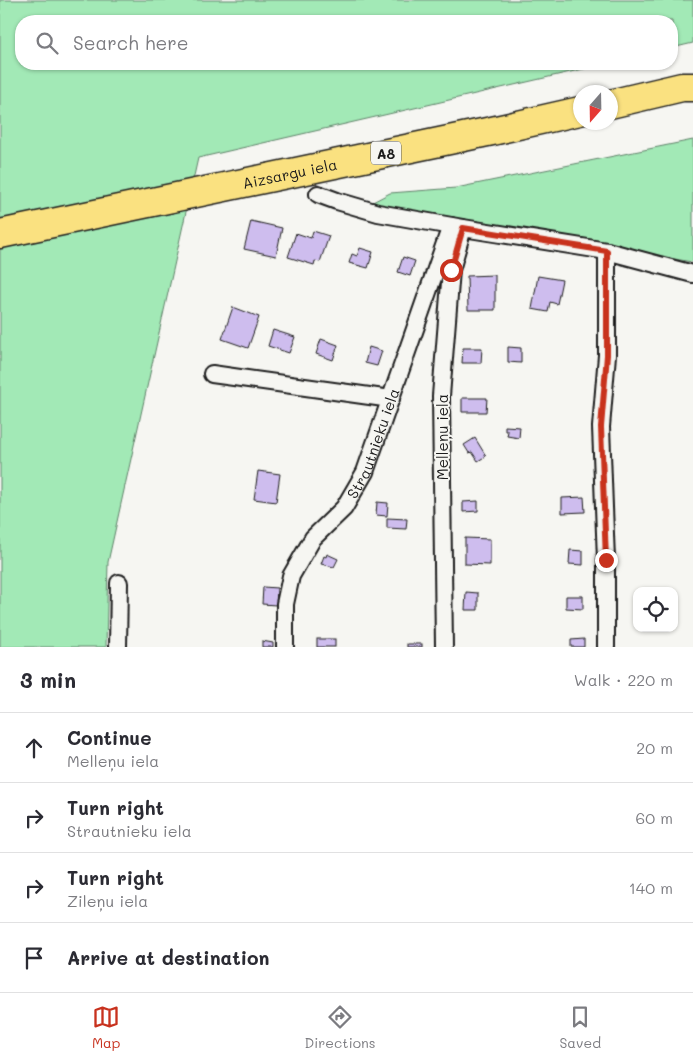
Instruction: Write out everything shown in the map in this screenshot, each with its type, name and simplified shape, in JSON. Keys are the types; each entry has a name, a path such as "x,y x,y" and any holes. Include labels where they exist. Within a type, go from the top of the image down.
{"highway":[{"path":"618,102 690,86"},
{"name":"Aizsargu iela","path":"0,234 492,131 573,112"}],"street":[{"path":"318,194 378,213 607,251 693,274"},
{"name":"Strautnieku iela","path":"285,647 285,604 291,576 313,538 344,508 366,472 391,399 457,227"},
{"name":"Melleņu iela","path":"444,647 441,396 451,270 457,227"},
{"path":"606,647 606,560 601,427 607,355 607,251"},
{"path":"212,374 391,399"},
{"path":"118,647 119,583"}],"green space":[{"path":"0,0 693,0 693,43 678,47 678,15 15,15 15,70 579,70 198,158 108,562 106,647 0,647"},
{"path":"693,140 692,262 367,205 390,193 456,188"}],"building":[{"path":"251,221 282,228 276,256 244,249"},
{"path":"313,231 329,236 320,262 315,261 314,265 288,257 296,233 311,238"},
{"path":"360,248 373,252 368,268 349,263 352,254 357,256"},
{"path":"403,257 415,261 410,276 398,272"},
{"path":"495,275 495,310 468,310 467,276"},
{"path":"538,276 562,280 557,304 550,302 548,312 532,309"},
{"path":"233,307 259,317 248,348 222,339"},
{"path":"273,330 295,337 289,353 268,346"},
{"path":"321,339 338,345 333,360 316,354"},
{"path":"369,347 382,351 377,366 365,363"},
{"path":"508,347 521,348 521,363 508,362"},
{"path":"463,348 482,348 481,363 462,363"},
{"path":"462,398 487,398 486,412 462,412"},
{"path":"505,426 520,427 519,438 507,436 508,431 505,431"},
{"path":"475,438 486,456 478,461 472,452 469,453 464,445"},
{"path":"258,471 280,474 276,502 254,499"},
{"path":"584,497 585,512 562,513 562,498"},
{"path":"478,501 478,511 463,512 463,502"},
{"path":"377,502 388,503 387,516 376,515"},
{"path":"387,518 407,519 406,529 387,528"},
{"path":"465,538 490,539 490,565 465,564"},
{"path":"570,550 583,551 583,565 569,564"},
{"path":"327,554 338,559 334,567 321,564 324,556 326,557"},
{"path":"263,587 277,588 276,605 262,604"},
{"path":"466,592 478,593 478,610 465,610"},
{"path":"566,596 583,596 583,609 566,608"},
{"path":"317,639 335,639 335,647 317,647"},
{"path":"584,639 584,647 571,647 571,640"},
{"path":"262,641 273,643 273,647 262,647"},
{"path":"407,644 422,644 422,647 407,647"}],"route":[{"path":"451,270 463,228 607,251 607,355 601,427 606,560"}]}
